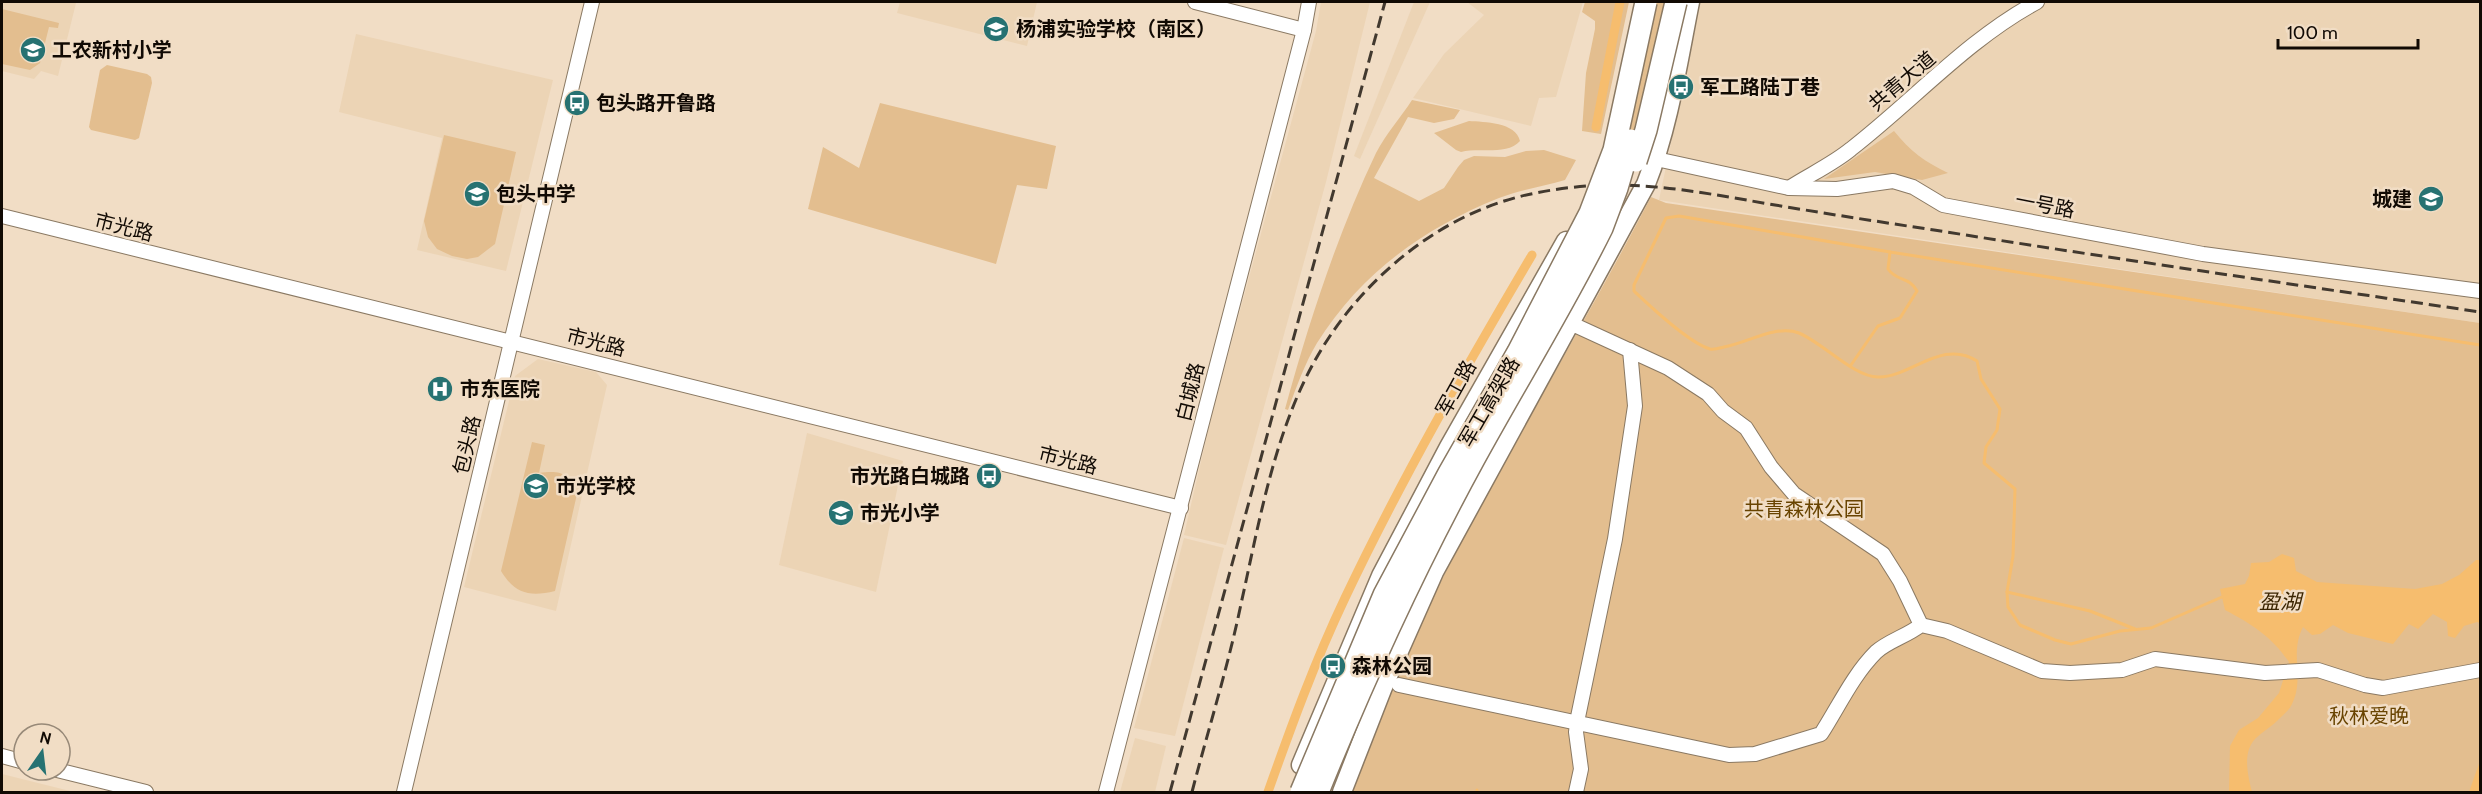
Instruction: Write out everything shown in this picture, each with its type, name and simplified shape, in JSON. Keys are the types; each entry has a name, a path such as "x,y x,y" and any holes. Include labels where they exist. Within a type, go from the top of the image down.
{"highway":[{"name":"军工高架路","path":"1301,792 1384,595 1449,473 1518,352 1590,213 1614,150 1645,2"},
{"name":"军工高架路","path":"1318,792 1353,705 1473,460 1602,228 1626,158 1660,2"},
{"path":"1602,228 1624,190 1646,130 1676,2"}],"main road":[{"name":"军工路","path":"1291,792 1381,576 1460,427 1552,263 1577,224 1606,161 1645,2"},
{"path":"1341,792 1383,687 1434,572 1646,184 1655,160 1690,2"}],"street":[{"name":"包头路","path":"404,792 592,2"},
{"path":"1195,2 1304,30"},
{"name":"白城路","path":"1106,792 1304,30 1309,2"},
{"name":"共青大道","path":"1789,188 1849,151 1964,54 2020,11 2037,2"},
{"name":"一号路","path":"1611,145 1655,160 1789,188 1838,189 1893,181 1913,187 1943,205 2203,254 2481,291"},
{"name":"市光路","path":"2,216 1181,508"},
{"path":"1570,323 1668,368 1708,394 1723,411 1746,428 1772,467 1794,494 1883,554 1900,581 1921,625"},
{"path":"1576,792 1581,769 1577,724 1615,539 1635,406 1630,350"},
{"path":"1399,685 1729,755 1755,754 1821,734 1859,672 1878,650 1921,625 1947,631 2042,671 2070,673 2122,670 2155,659 2265,673 2318,670 2365,685 2383,688 2481,670"},
{"path":"72,774 146,792"}],"shaded area":[{"name":"工农新村小学","path":"2,2 76,3 58,76 41,71 34,79 2,71"},
{"name":"杨浦实验学校（南区）","path":"900,2 1037,2 1027,46 897,13"},
{"path":"1321,2 1370,2 1326,182 1226,545 1184,535 1212,414 1316,31"},
{"path":"1414,2 1430,2 1360,159 1354,156"},
{"path":"1467,2 1583,2 1556,97 1539,98 1531,126 1413,98 1444,54 1484,15"},
{"path":"1701,2 2480,2 2480,323 1659,200"},
{"name":"包头中学","path":"356,34 553,80 506,271 417,250 442,138 339,112"},
{"name":"市光学校","path":"538,359 596,372 607,385 556,611 464,587 515,376"},
{"name":"市光小学","path":"807,433 903,461 876,592 779,565"},
{"path":"1184,538 1224,548 1175,736 1134,728"},
{"path":"1135,738 1166,746 1155,792 1120,792"},
{"path":"2,774 12,776 12,782 34,782 70,791 69,792 2,792"}],"green space":[{"path":"1585,2 1629,2 1601,134 1582,131 1586,73 1595,29 1595,21 1582,12"},
{"path":"1656,2 1683,2 1655,132 1630,132 1628,126"},
{"path":"2,9 59,23 58,28 49,27 40,63 30,70 2,64"},
{"path":"107,65 147,74 151,77 152,83 139,138 135,140 91,130 89,127 100,70"},
{"path":"1412,100 1460,110 1454,119 1434,123 1408,117 1374,178 1419,201 1444,188 1464,160 1474,156 1505,157 1526,151 1544,150 1576,160 1565,180 1507,195 1471,210 1420,239 1374,274 1334,318 1317,343 1288,410 1285,409 1314,311 1349,215 1376,153"},
{"path":"880,103 1056,146 1047,189 1017,185 996,264 808,209 823,147 859,168"},
{"path":"1469,121 1499,124 1512,130 1520,141 1514,146 1500,150 1461,152 1434,133"},
{"path":"1894,131 1918,155 1948,173 1922,180 1875,172 1824,179"},
{"path":"444,135 516,152 495,244 478,257 467,259 452,256 437,249 428,237 424,221"},
{"name":"共青森林公园","path":"1651,197 1666,203 2480,323 2480,792 1347,792 1389,689 1424,614 1487,494"},
{"path":"532,442 545,445 539,473 563,474 571,481 577,494 555,591 538,594 518,589 506,579 501,571"}],"water":[{"name":"盈湖","path":"2282,554 2294,558 2296,571 2317,582 2415,589 2442,584 2459,575 2476,560 2480,560 2480,623 2464,626 2455,638 2448,636 2447,622 2433,614 2418,629 2409,624 2393,644 2348,633 2333,625 2320,634 2312,635 2303,627 2297,647 2297,685 2292,704 2277,721 2255,739 2248,751 2247,765 2252,792 2229,792 2230,746 2239,730 2258,718 2279,693 2289,662 2276,645 2261,632 2225,610 2220,589 2245,584 2251,563 2269,562"},
{"path":"2480,761 2480,792 2469,792"}],"waterway":[{"path":"1596,127 1620,2"},
{"path":"1851,365 1878,326 1900,318 1917,291 1914,286 1895,276 1888,269 1890,252 1679,216 1666,218 1634,285 1634,291 1670,324 1701,345 1715,349 1772,332 1790,331 1808,338 1859,372 1878,377 1890,376 1939,356 1951,354 1964,355 1977,361 1981,379 2000,409 1997,430 1986,447 1984,463 2015,489 2013,556 2007,592 2008,607 2020,625 2055,640 2071,644 2120,631 2151,628 2222,597"},
{"path":"1890,252 2480,345"},
{"path":"1268,792 1314,670 1366,554 1435,424 1532,255"},
{"path":"2007,592 2090,611 2135,629"}],"railway":[{"path":"1170,792 1385,2"},
{"path":"1192,792 1230,651 1273,467 1283,433 1310,369 1347,313 1367,289 1391,267 1442,229 1500,202 1563,188 1624,185 1683,190 2480,312"}],"place":[{"name":"杨浦实验学校（南区）","path":"996,29"},
{"name":"工农新村小学","path":"33,50"},
{"name":"军工路陆丁巷","path":"1681,87"},
{"name":"包头路开鲁路","path":"577,103"},
{"name":"包头中学","path":"477,194"},
{"name":"城建","path":"2431,199"},
{"name":"市东医院","path":"440,389"},
{"name":"市光路白城路","path":"989,476"},
{"name":"市光学校","path":"536,486"},
{"name":"市光小学","path":"841,513"},
{"name":"森林公园","path":"1333,666"}],"park label":[{"name":"秋林爱晚","path":"2369,716"}]}
